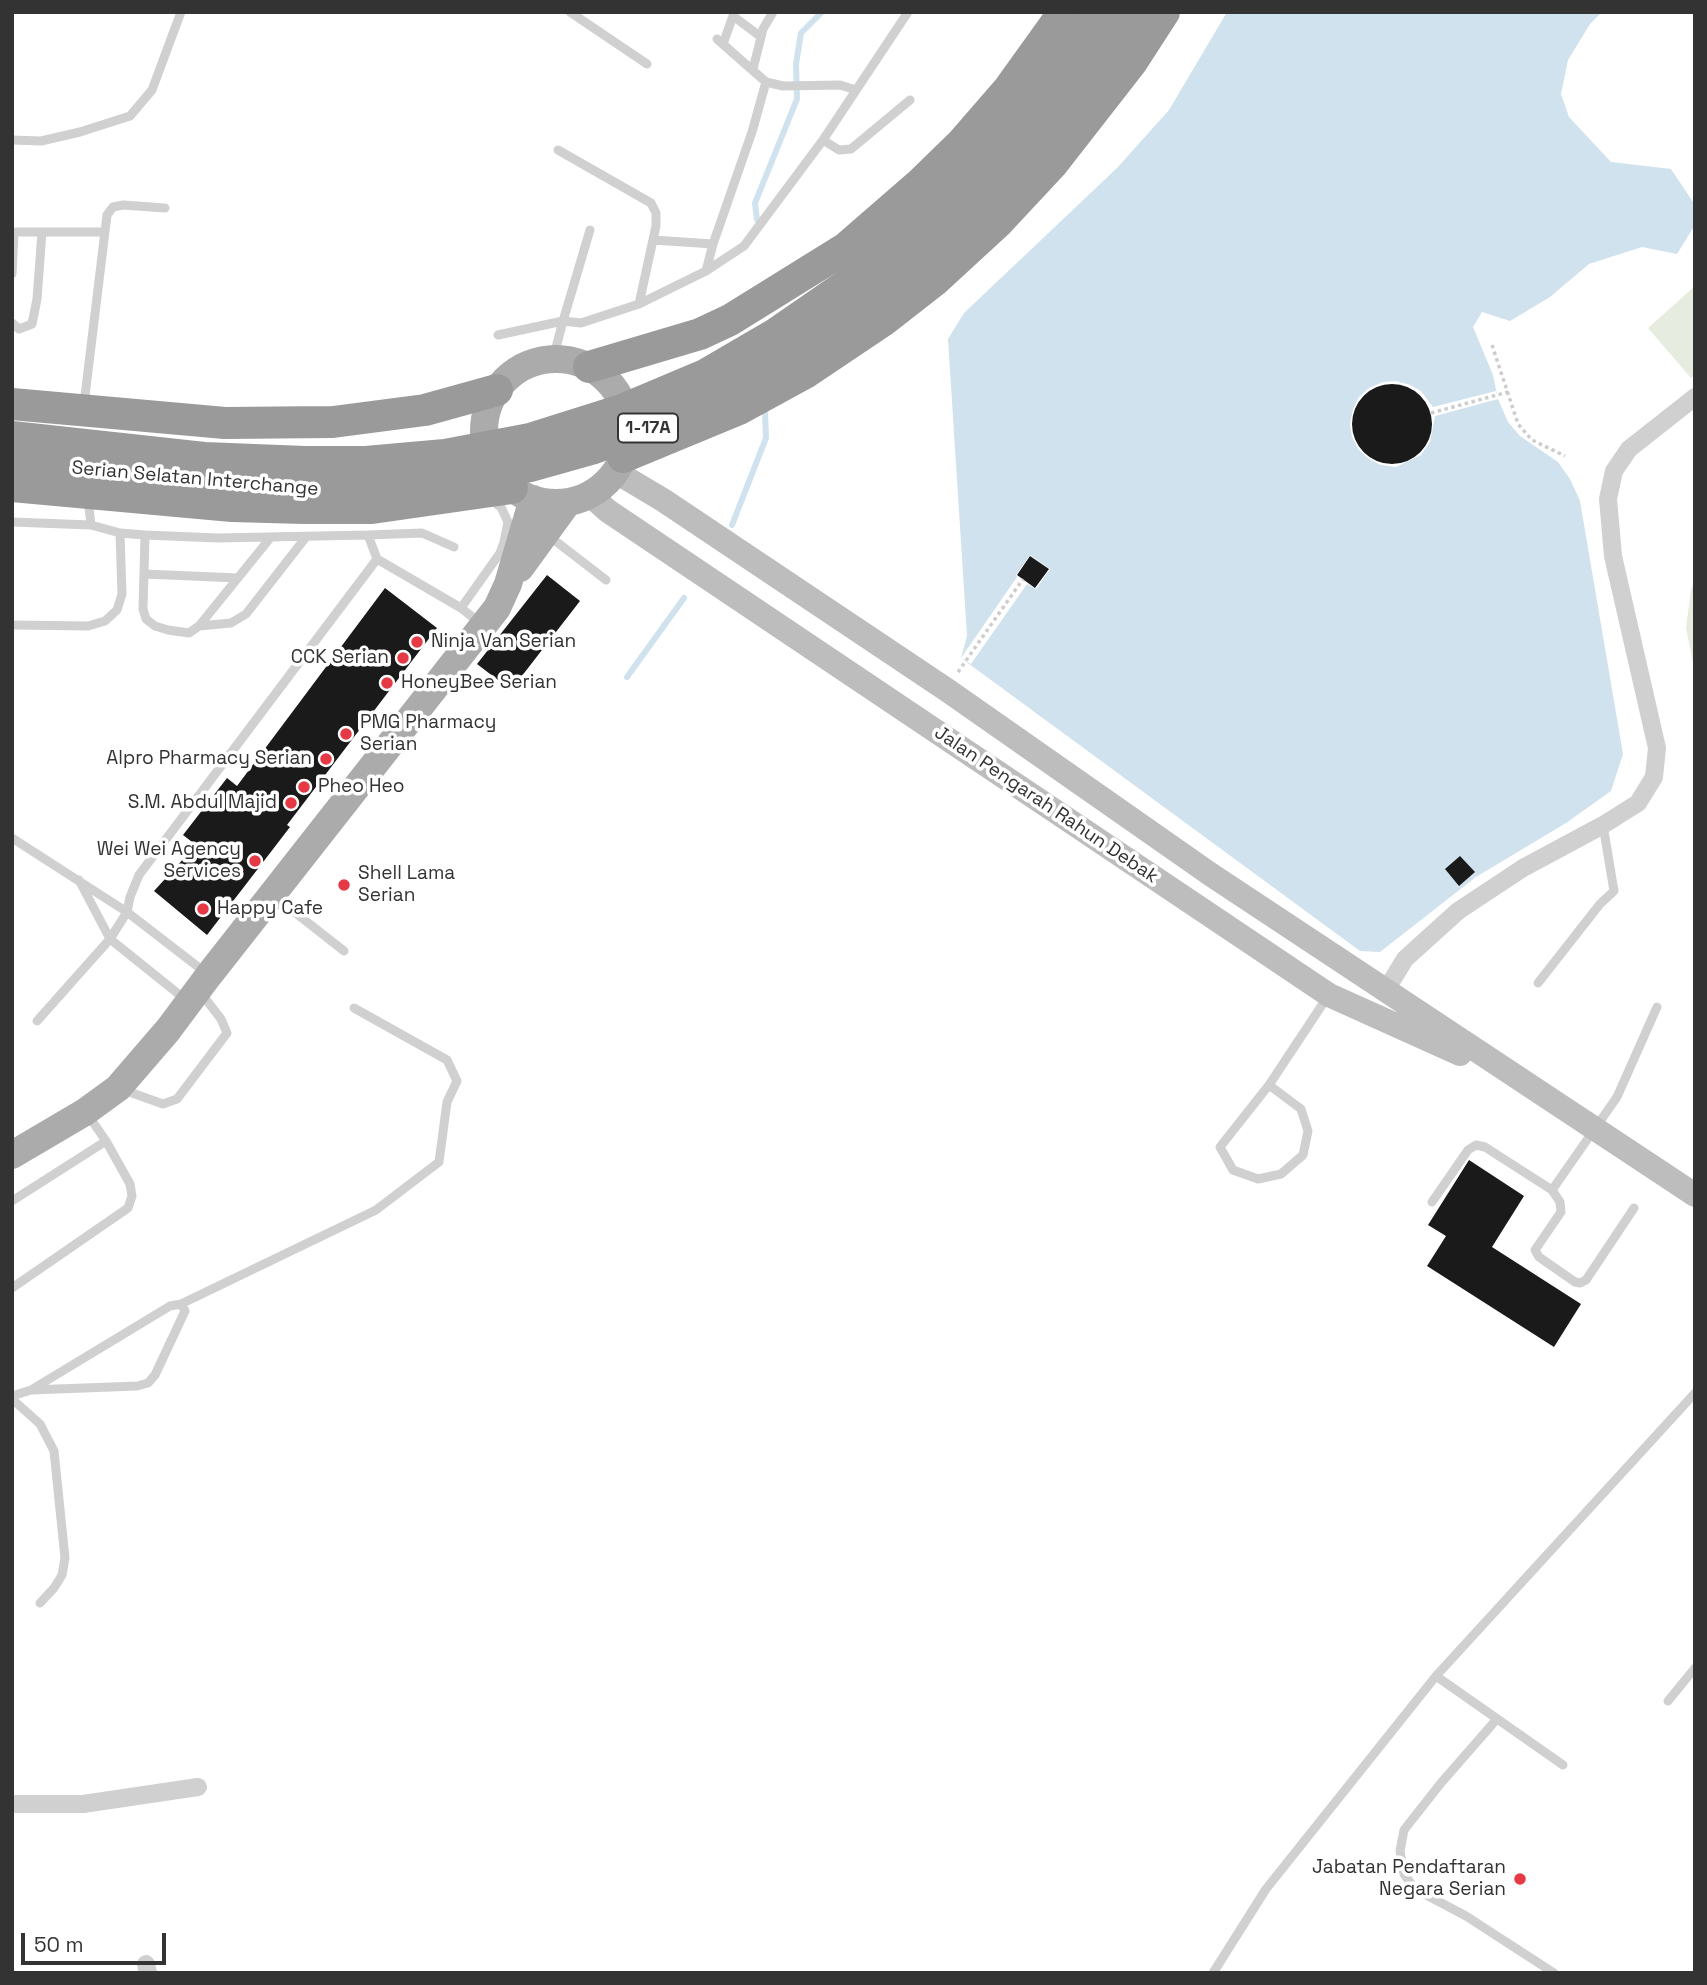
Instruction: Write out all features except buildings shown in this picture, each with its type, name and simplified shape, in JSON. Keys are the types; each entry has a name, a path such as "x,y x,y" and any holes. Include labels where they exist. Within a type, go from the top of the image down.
{"highway":[{"path":"589,366 700,334 730,320 846,248 889,213 962,143 1008,90 1064,12"},
{"name":"Serian Selatan Interchange","path":"12,437 204,458 305,463 366,462 445,455 530,439 622,410 705,374 778,333 845,286 897,244 955,191 1001,141 1048,85 1096,12"},
{"name":"Serian Selatan Interchange","path":"12,463 269,489 342,491 469,478 530,466 594,448 675,418 739,387 806,347 924,257 976,209 1070,100 1128,12"},
{"path":"620,464 739,409 805,373 884,320 934,281 997,223 1053,163 1131,63 1164,12"},
{"path":"700,334 693,346 688,370 695,391 712,404 739,409"},
{"path":"12,404 225,423 333,422 425,410 497,390"},
{"path":"12,486 232,506 304,508 372,508 510,494"}],"main road":[{"path":"508,584 510,494 493,465 486,446 484,427 488,407 497,390 512,374 532,363 553,359 571,360 589,366"},
{"name":"1-17A","path":"589,366 607,380 620,398 627,420 627,443 620,464"},
{"path":"12,1155 85,1112 118,1088 498,608 508,584 546,533 579,499 604,485 620,464"},
{"path":"510,494 551,503 579,499"}],"street":[{"path":"1386,990 1405,959 1458,911 1522,868 1638,803 1654,777 1657,748 1613,556 1608,499 1614,471 1629,449 1695,397"},
{"name":"Jalan Pengarah Rahun Debak","path":"620,464 663,500 947,690 1209,874 1695,1195"},
{"name":"Jalan Pengarah Rahun Debak","path":"579,499 620,519 1329,995 1522,1081"},
{"path":"12,1804 83,1804 198,1787"}],"lane":[{"path":"12,140 41,141 130,116 152,90 181,12"},
{"path":"570,12 647,64"},
{"path":"753,69 762,29 772,12"},
{"path":"498,335 563,321 581,323 639,303 706,271 744,246 823,140 908,12"},
{"path":"761,37 733,14 720,42 766,82 783,86 841,85 856,90"},
{"path":"706,271 766,82"},
{"path":"823,140 839,150 851,149 910,100"},
{"path":"558,150 651,203 656,213 653,240 639,303"},
{"path":"84,410 107,215 113,207 123,205 165,208"},
{"path":"553,359 590,230"},
{"path":"12,323 19,329 32,324 37,299 42,232"},
{"path":"12,274 14,234 103,232"},
{"path":"653,240 713,244"},
{"path":"88,494 91,525"},
{"path":"461,608 500,553 508,522 501,507 510,494"},
{"path":"12,522 91,525 120,533 218,538 422,533 454,547"},
{"path":"12,625 88,626 105,621 117,610 122,594 120,533"},
{"path":"546,533 606,580"},
{"path":"145,535 143,609 146,619 155,626 189,633 199,626 271,537"},
{"path":"369,535 377,559 461,608 484,626"},
{"path":"199,626 231,623 246,614 306,537"},
{"path":"37,1021 110,939 127,912 139,875 377,559"},
{"path":"144,574 238,578"},
{"path":"1538,983 1600,904 1614,891 1603,825"},
{"path":"12,838 127,912 198,989 220,1019 227,1034 177,1099 163,1104 118,1088"},
{"path":"78,878 110,939 198,989"},
{"path":"272,895 344,951"},
{"path":"1269,1085 1301,1109 1308,1131 1303,1154 1281,1174 1258,1178 1233,1170 1220,1147 1269,1085 1329,995"},
{"path":"1552,1189 1618,1097 1657,1007"},
{"path":"40,1603 62,1575 65,1558 54,1451 40,1424 12,1397 31,1390 170,1306 181,1304 376,1210 439,1162 447,1102 457,1081 447,1060 354,1009"},
{"path":"12,1288 128,1208 132,1196 130,1184 106,1141 85,1112"},
{"path":"12,1201 106,1141"},
{"path":"1433,1202 1468,1150 1476,1145 1485,1147 1552,1189 1560,1202 1561,1212 1535,1250 1539,1256 1574,1282 1580,1283 1586,1280 1634,1208"},
{"path":"31,1390 137,1386 148,1383 155,1375 183,1320 185,1311 181,1304"},
{"path":"1213,1973 1266,1889 1436,1676 1695,1393"},
{"path":"1668,1701 1695,1668"},
{"path":"1436,1676 1563,1765"},
{"path":"1496,1720 1441,1783 1405,1830 1400,1852 1404,1874 1415,1889 1466,1916 1554,1973"}],"path":[{"path":"1492,345 1518,424 1532,440 1565,456"},
{"path":"1431,413 1508,392"},
{"path":"947,690 1023,579"}],"shaded area":[{"path":"1695,286 1695,374 1691,378 1648,328"},
{"path":"1695,579 1695,672 1686,628"}],"water":[{"path":"1227,12 1602,12 1590,24 1568,60 1561,94 1569,117 1611,162 1671,169 1695,205 1695,225 1677,254 1642,247 1589,264 1550,297 1510,321 1482,312 1473,327 1493,375 1498,399 1508,422 1520,436 1558,462 1580,501 1623,754 1611,791 1566,823 1476,877 1380,952 1360,951 961,658 967,636 948,339 964,313 1117,168 1169,110"}],"pier":[{"path":"1396,381 1421,391 1433,407 1496,391 1498,399 1435,416 1430,442 1421,455 1396,467 1381,465 1359,450 1352,437 1350,424 1359,397 1369,388 1383,382"},
{"path":"1030,555 1050,569 1036,589 1027,584 971,664 961,658 1017,577"}],"waterway":[{"path":"757,220 755,203 797,99 796,64 801,33 822,12"},
{"path":"732,525 766,438 765,412"},
{"path":"627,677 684,598"}],"place":[{"name":"Ninja Van Serian","path":"417,642"},
{"name":"CCK Serian","path":"403,658"},
{"name":"HoneyBee Serian","path":"387,683"},
{"name":"PMG Pharmacy Serian","path":"346,734"},
{"name":"Alpro Pharmacy Serian","path":"326,759"},
{"name":"Pheo Heo","path":"304,787"},
{"name":"S.M. Abdul Majid","path":"291,803"},
{"name":"Wei Wei Agency Services","path":"255,861"},
{"name":"Shell Lama Serian","path":"344,885"},
{"name":"Happy Cafe","path":"203,909"},
{"name":"Jabatan Pendaftaran Negara Serian","path":"1520,1879"}]}
